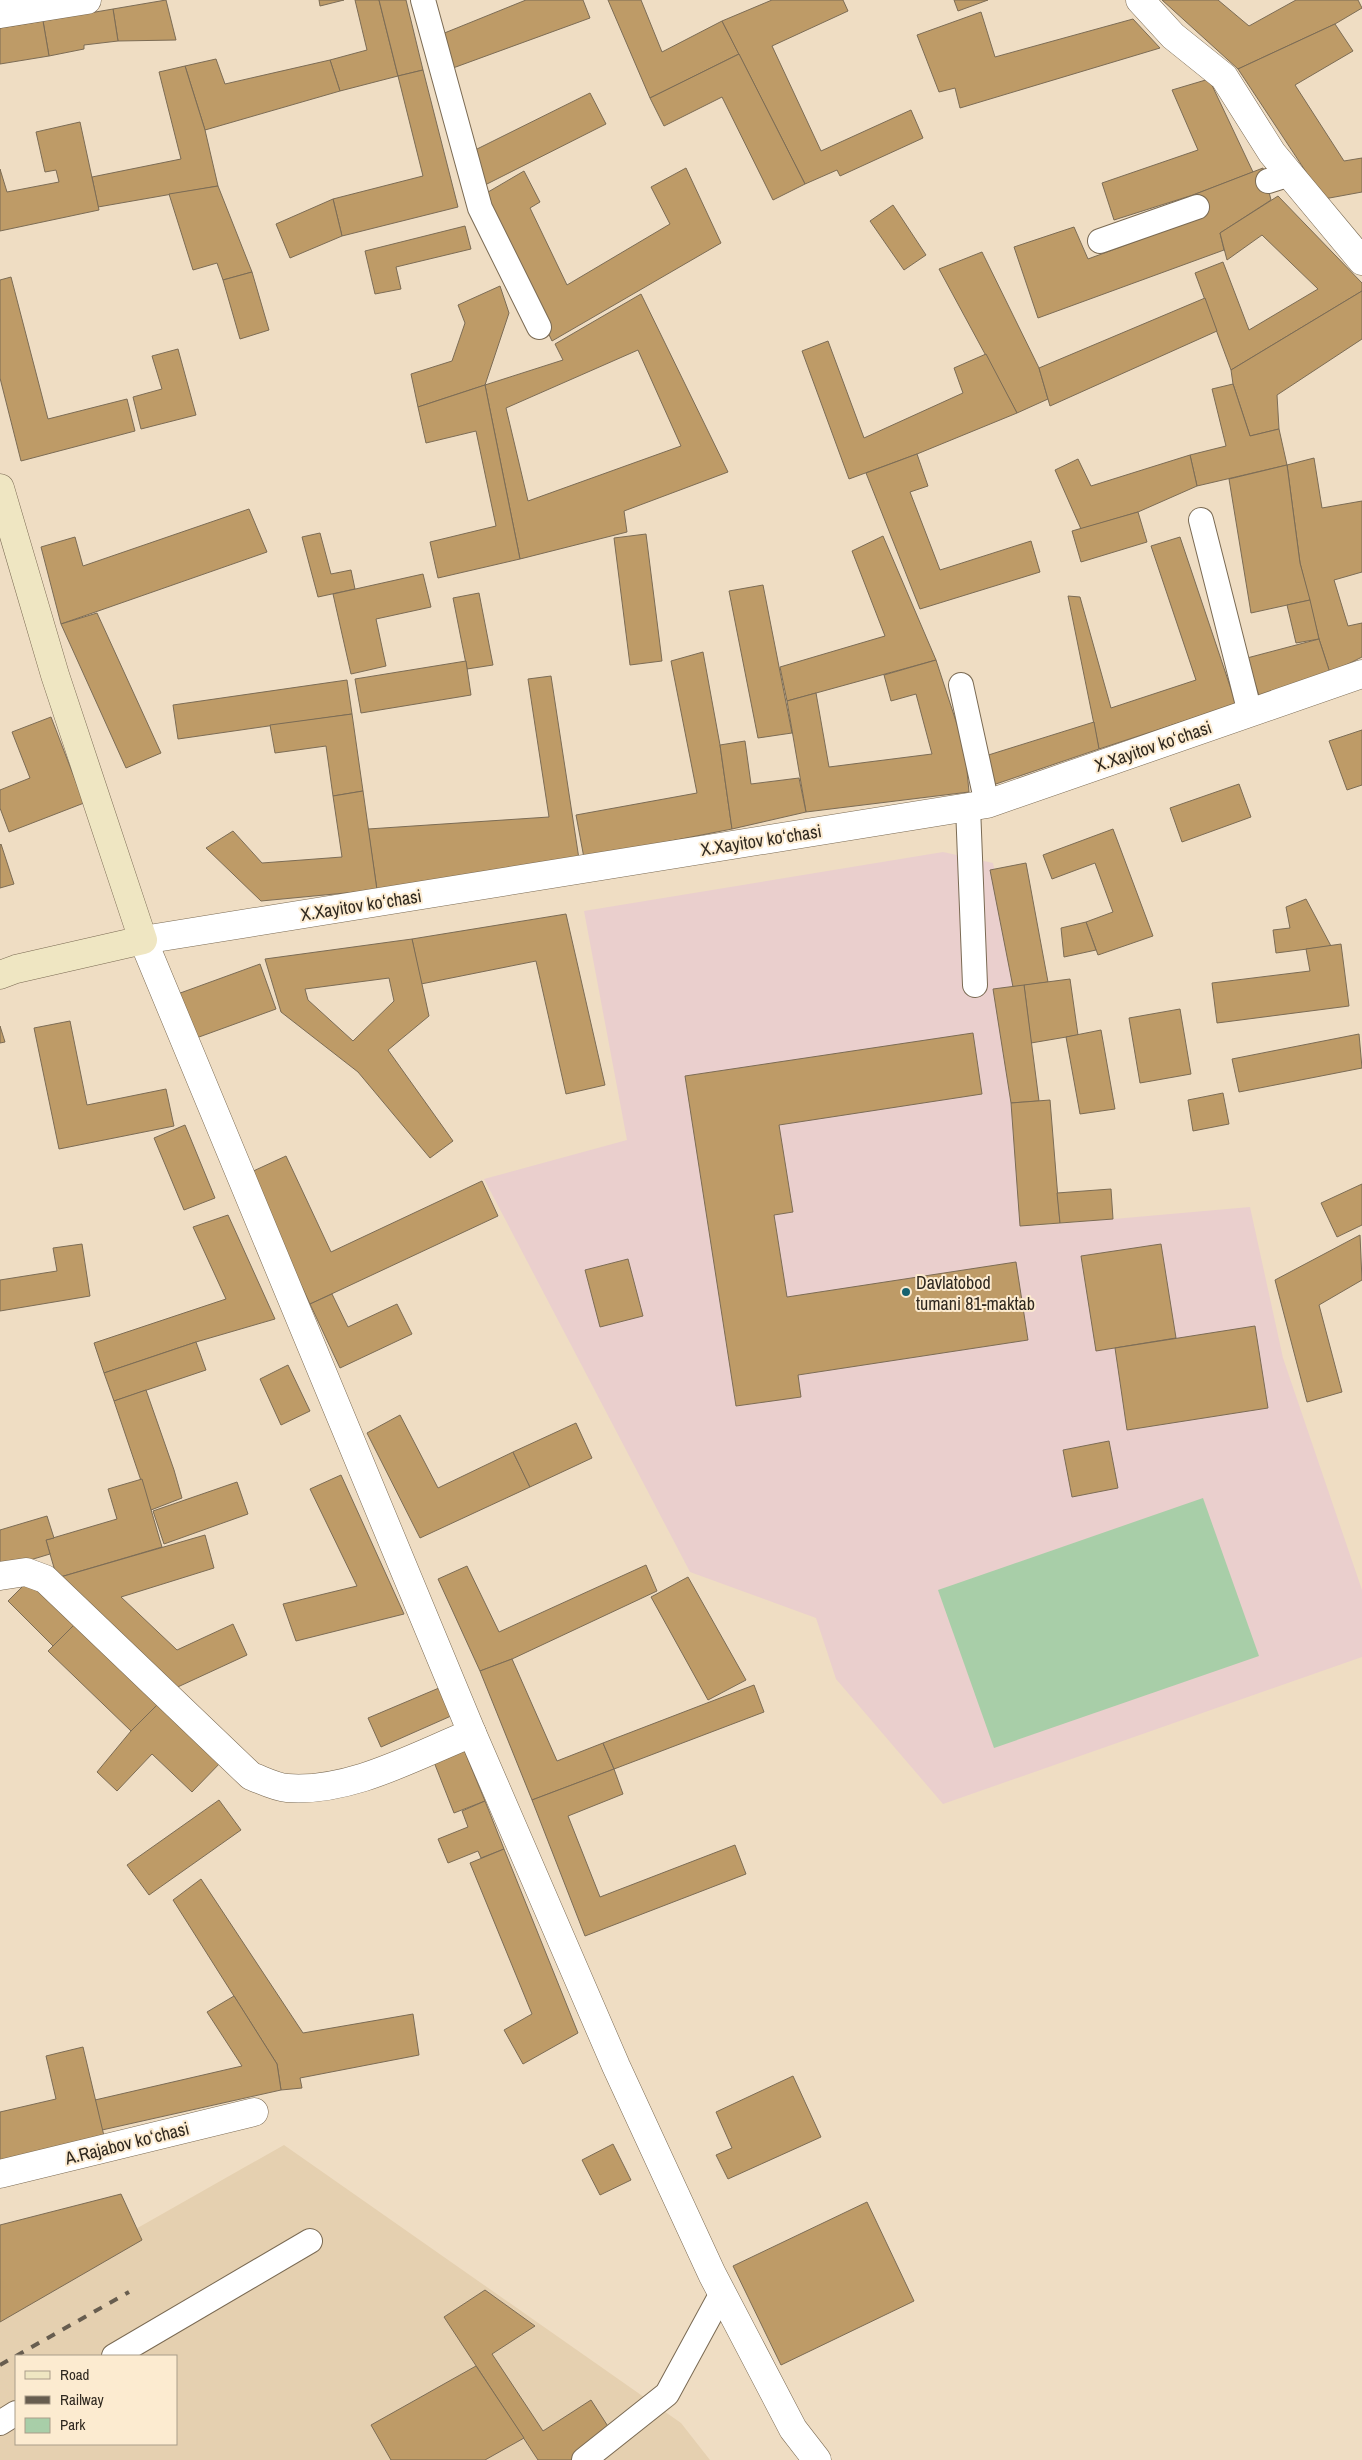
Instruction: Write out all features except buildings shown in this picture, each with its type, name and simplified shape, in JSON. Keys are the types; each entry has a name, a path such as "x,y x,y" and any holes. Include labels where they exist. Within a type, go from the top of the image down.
{"street":[{"path":"0,14 87,0"},
{"path":"1140,0 1173,36 1224,77 1272,154 1279,178 1362,261"},
{"path":"0,488 55,675 143,940 472,1732 616,2066 722,2293 793,2429 817,2460"},
{"name":"X.Xayitov koʻchasi","path":"143,940 978,805 1362,674"},
{"path":"0,976 16,970 143,940"},
{"path":"0,1576 26,1572 45,1578 251,1776 285,1788 317,1789 355,1781 472,1732"},
{"name":"A.Rajabov koʻchasi","path":"0,2174 254,2112"}],"lane":[{"path":"423,0 480,208 540,327"},
{"path":"1100,241 1197,207"},
{"path":"1201,520 1250,713"},
{"path":"962,685 978,805 975,985"},
{"path":"116,2355 310,2241"},
{"path":"584,2460 667,2394 722,2293"},
{"path":"0,2423 15,2414"}],"shaded area":[{"name":"Davlatobod tumani 81-maktab","path":"943,852 993,863 1018,987 997,990 1034,1226 1250,1207 1283,1358 1362,1590 1362,1657 943,1804 836,1679 816,1618 690,1572 484,1179 627,1140 584,911"},
{"path":"284,2145 681,2423 710,2460 0,2460 0,2306"}],"green space":[{"path":"1203,1498 1259,1656 994,1748 938,1590"}],"railway":[{"path":"18,2355 129,2292"},
{"path":"0,2365 15,2357"}],"place":[{"name":"Davlatobod tumani 81-maktab","path":"906,1292"}]}
